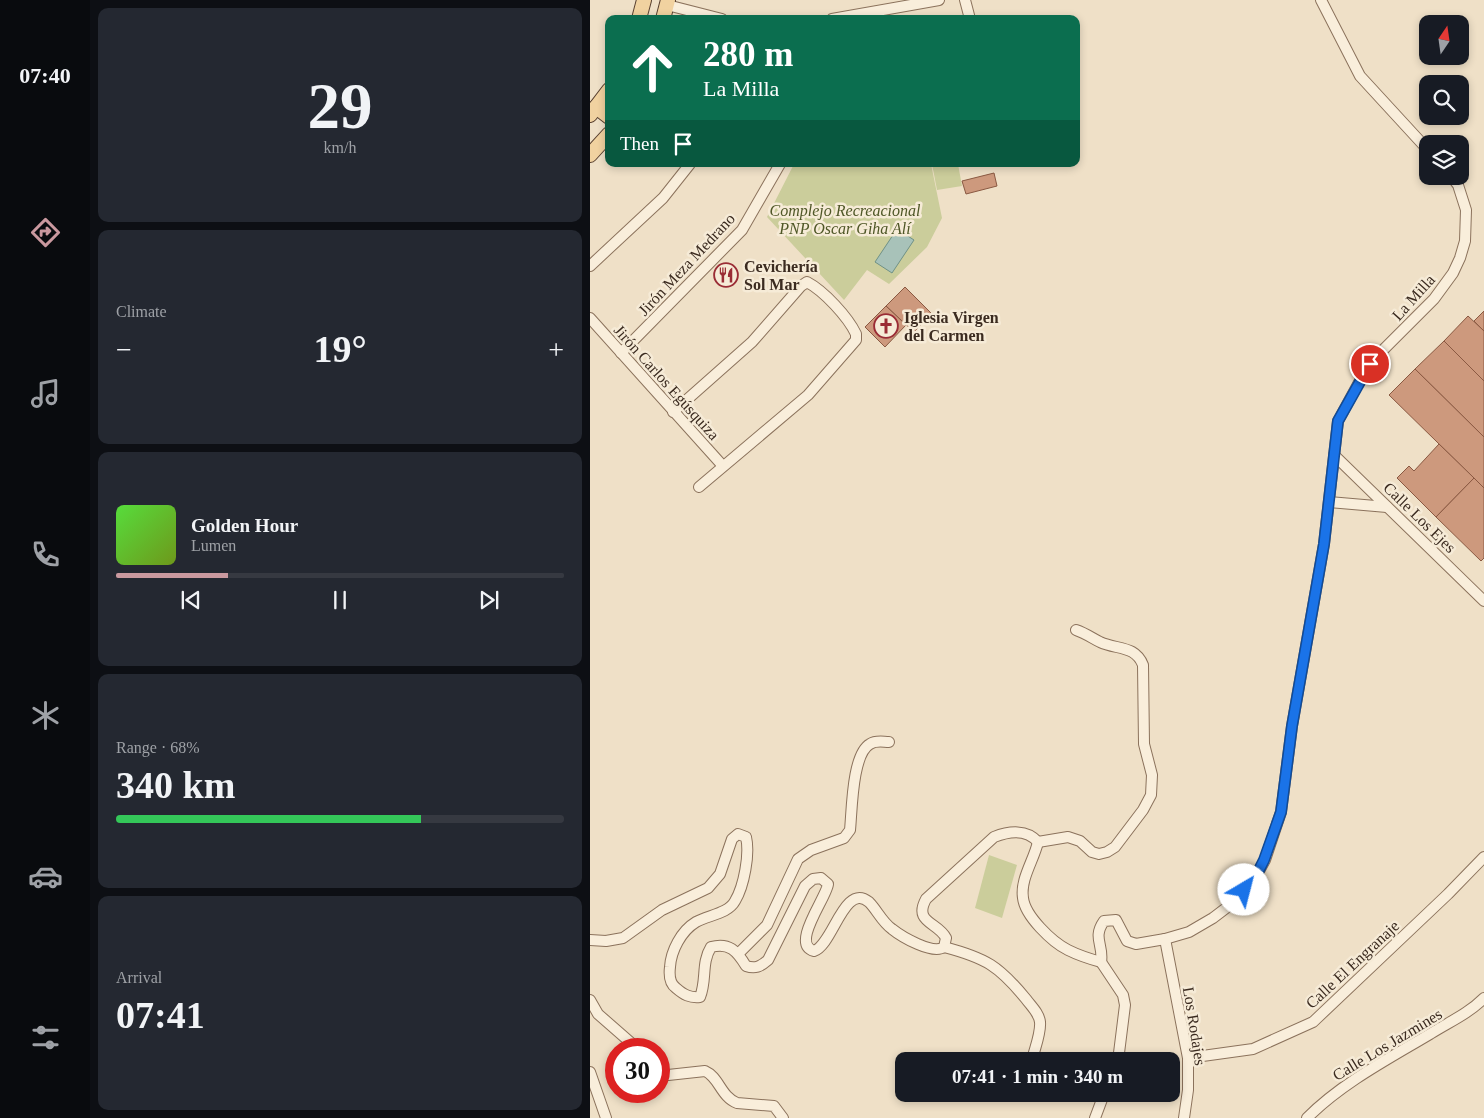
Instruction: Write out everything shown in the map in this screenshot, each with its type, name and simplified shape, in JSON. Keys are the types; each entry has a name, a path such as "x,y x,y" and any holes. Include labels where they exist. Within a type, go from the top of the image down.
{"main road":[{"path":"640,15 644,0"},
{"path":"605,95 593,111 605,116"},
{"path":"590,155 605,138"}],"street":[{"path":"855,15 939,0"},
{"path":"965,0 969,15"},
{"path":"1321,0 1360,76 1419,140"},
{"path":"666,8 702,15"},
{"path":"590,266 663,198 688,167"},
{"name":"Jirón Meza Medrano","path":"621,353 742,230 778,167"},
{"name":"La Milla","path":"1101,962 1102,956 1097,934 1104,921 1116,920 1127,941 1136,944 1165,939 1189,932 1213,918 1234,902 1250,884 1264,860 1281,812 1292,726 1324,544 1338,421 1370,364 1434,299 1453,273 1465,241 1466,210 1458,185"},
{"path":"673,412 752,342 801,286 807,282 828,299 856,334 856,340 808,395 722,465 699,487"},
{"name":"Jirón Carlos Egúsquiza","path":"590,318 722,465"},
{"name":"Calle Los Ejes","path":"1334,455 1484,601"},
{"path":"1329,502 1387,507"},
{"path":"1038,842 1068,837 1080,841 1092,852 1099,854 1106,852 1115,847 1151,795 1152,775 1144,744 1143,665 1140,658 1124,648 1102,643 1076,630"},
{"path":"739,953 767,925 798,859 804,853 844,838 847,835 850,830 856,775 863,752 868,745 875,742 889,742"},
{"path":"944,947 946,943 944,934 929,924 922,914 922,905 926,899 994,837 1002,834 1023,832 1032,836 1038,842"},
{"path":"590,940 606,941 623,938 662,910 708,888 720,874 732,839 738,834 746,837 748,855 735,902 729,908 694,923 674,946 669,976 673,986 682,993 692,998 700,997 706,955 711,947 720,944 731,947 739,953 746,966 753,968 762,966 768,960 805,886 813,879 821,878 828,884 827,890 806,934 806,945 810,950 814,951 823,946 847,903 855,899 866,899 891,929 934,950 944,947 981,958 1009,979 1037,1013 1040,1020 1035,1052"},
{"path":"1038,842 1024,885 1022,898 1026,910 1042,929 1068,950 1101,962 1123,995 1125,1004 1119,1052"},
{"name":"Calle El Engranaje","path":"1188,1058 1253,1049 1313,1022 1448,894 1484,857"},
{"name":"Los Rodajes","path":"1165,939 1188,1058 1188,1090 1184,1118"},
{"name":"Calle Los Jazmines","path":"1307,1118 1336,1092 1424,1037 1462,1016 1484,998"},
{"path":"590,1000 598,1014 625,1038"},
{"path":"670,1075 705,1071 713,1076 732,1101 774,1106 784,1118"},
{"path":"590,1072 606,1118"},
{"path":"1095,1118 1101,1102"}],"green space":[{"name":"Complejo Recreacional PNP Oscar Giha Alí","path":"792,167 932,167 942,218 927,247 889,284 867,270 844,300 767,217"},
{"path":"933,167 959,167 962,186 937,190"},
{"path":"989,855 1017,865 1002,918 975,908"}],"water":[{"path":"897,229 914,240 892,273 875,262"}],"building":[{"path":"994,173 997,186 966,194 962,181"},
{"path":"905,287 932,314 914,332 886,306"},
{"name":"Iglesia Virgen del Carmen","path":"886,306 906,325 885,347 865,327"},
{"path":"1484,311 1484,331 1474,321"},
{"path":"1468,316 1484,331 1484,381 1444,341"},
{"path":"1444,341 1484,381 1484,437 1415,369"},
{"path":"1415,369 1484,437 1484,488 1389,395"},
{"path":"1439,444 1474,478 1436,517 1397,478 1409,466 1414,471"},
{"path":"1474,478 1484,488 1484,558 1481,561 1436,517"}],"place":[{"name":"Cevichería Sol Mar","path":"726,275"},
{"name":"Iglesia Virgen del Carmen","path":"886,326"}],"route":[{"path":"1244,890 1255,878 1264,860 1281,812 1292,726 1324,544 1338,421 1370,364"}]}
